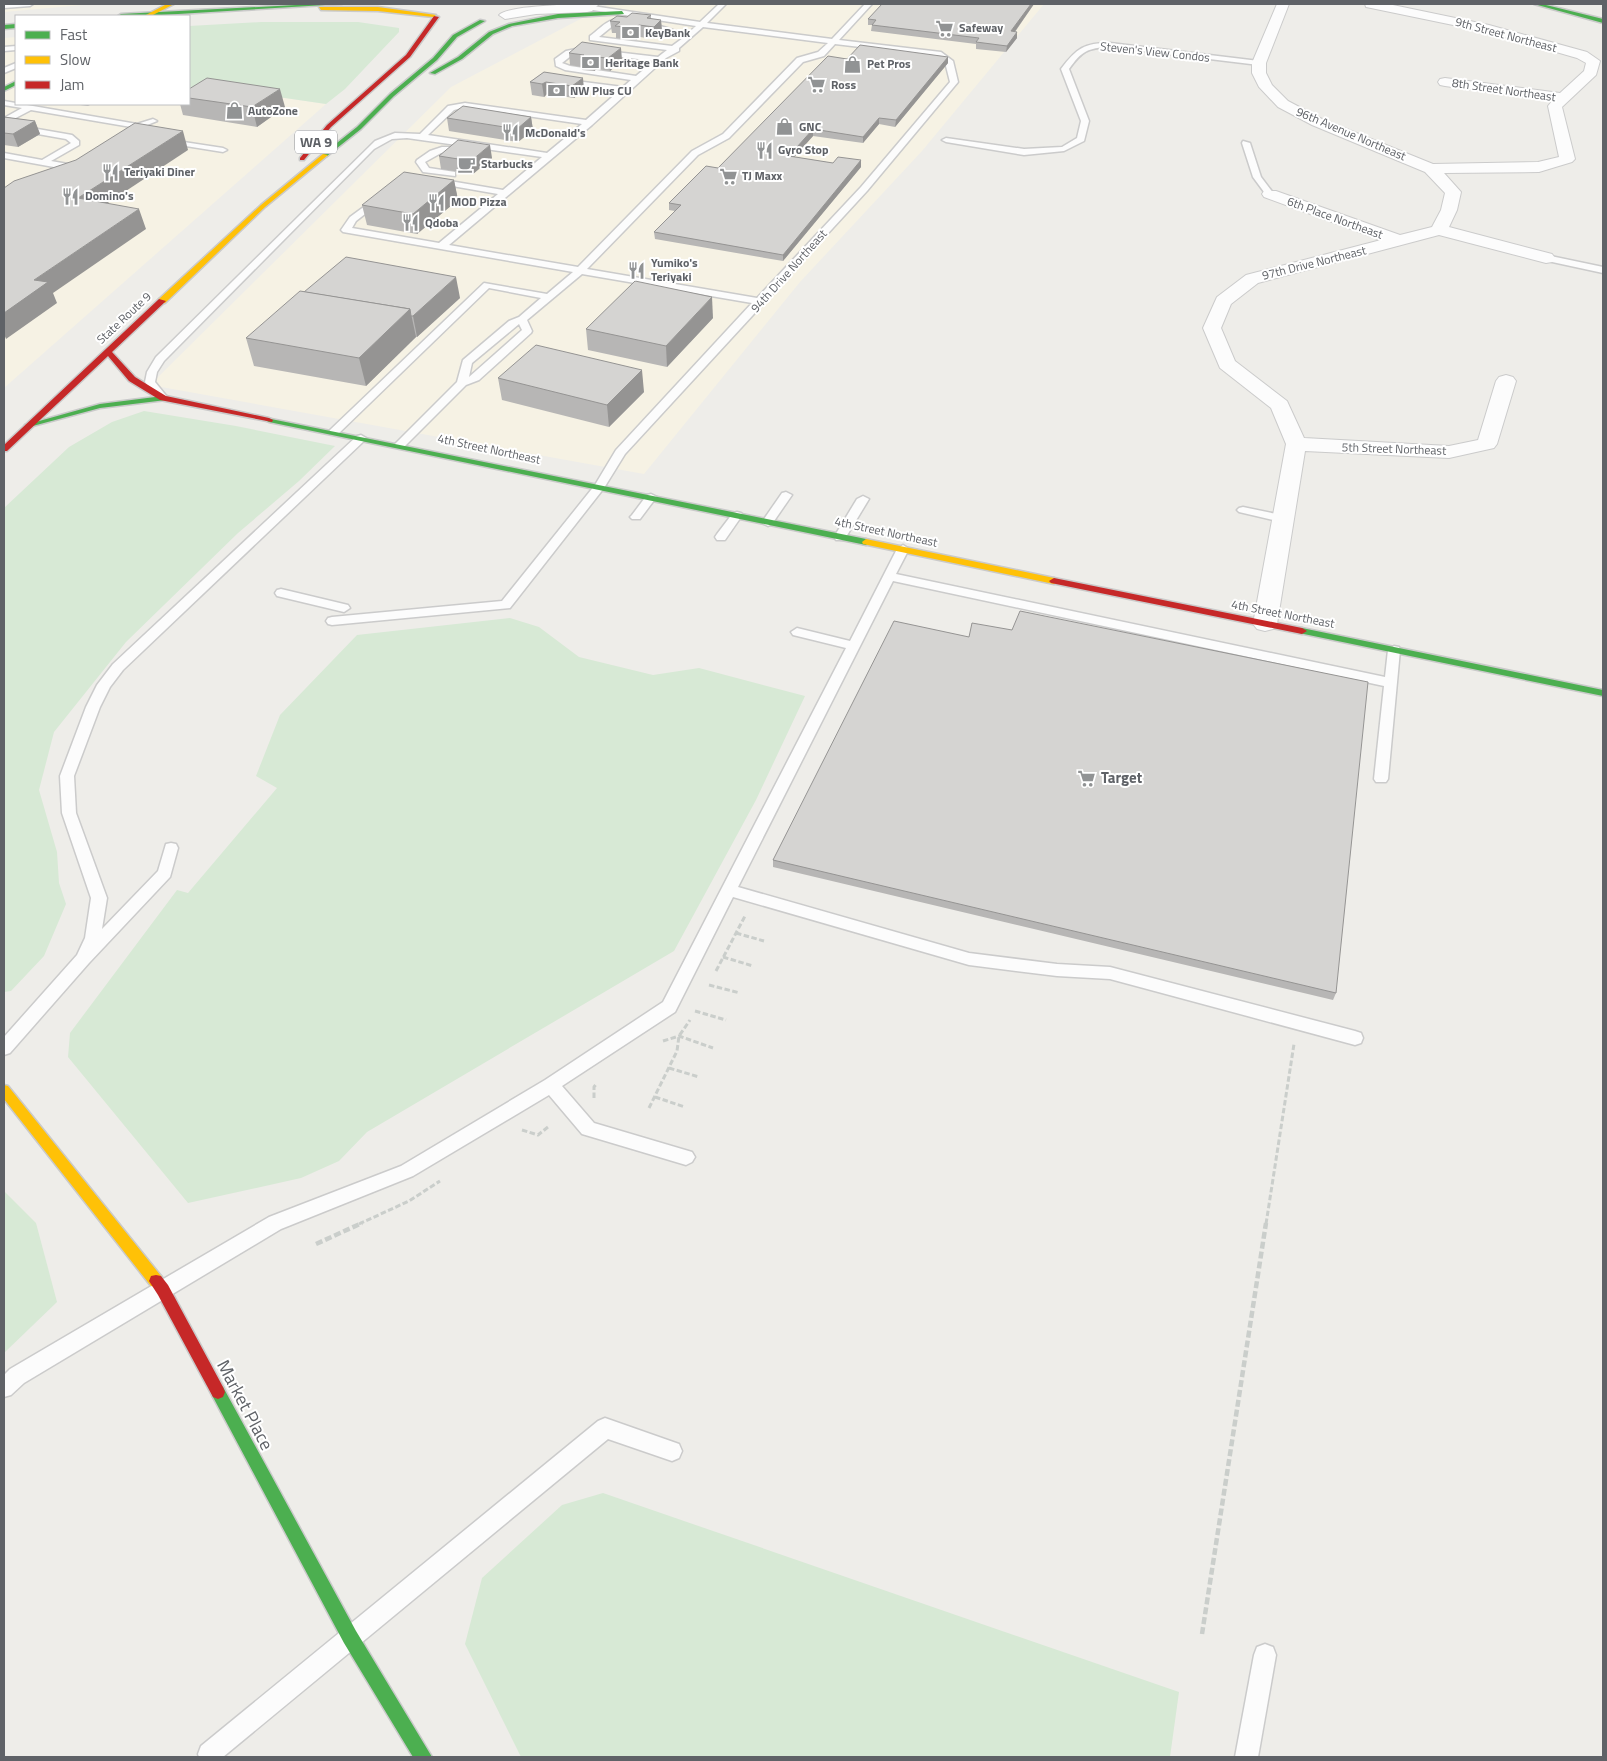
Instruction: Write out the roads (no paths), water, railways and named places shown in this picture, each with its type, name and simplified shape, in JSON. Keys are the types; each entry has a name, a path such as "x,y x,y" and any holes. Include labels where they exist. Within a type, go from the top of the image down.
{"main road":[{"path":"150,15 171,4"},
{"path":"292,7 315,4"},
{"path":"150,15 339,4"},
{"path":"1537,4 1603,21"},
{"path":"292,7 378,9 482,21 509,9"},
{"name":"State Route 9","path":"263,206 329,126 408,56 441,16"},
{"path":"381,106 461,58 480,39 496,30 520,22 544,18 624,18"},
{"name":"State Route 9","path":"4,449 263,206 359,128 381,106 435,59 455,36 482,21"},
{"path":"108,352 121,371 135,382 163,398"},
{"path":"29,425 100,406 163,398"},
{"name":"4th Street Northeast","path":"163,398 400,445 1603,693"},
{"name":"Market Place","path":"4,1090 163,1290 350,1638 423,1757"}],"street":[{"path":"537,4 542,4"},
{"path":"1259,63 1283,4"},
{"name":"9th Street Northeast","path":"1371,4 1489,30 1582,55 1592,62 1590,72 1563,98"},
{"path":"509,9 536,10 590,6"},
{"name":"96th Avenue Northeast","path":"1259,63 1259,73 1266,87 1283,104 1317,122 1432,169 1453,192 1449,210 1439,230"},
{"name":"8th Street Northeast","path":"1446,82 1563,98"},
{"path":"1432,169 1539,167 1567,159 1555,106 1563,98"},
{"name":"6th Place Northeast","path":"1270,194 1400,241"},
{"path":"1439,230 1546,258"},
{"name":"97th Drive Northeast","path":"1296,444 1280,405 1227,364 1212,328 1223,301 1252,279 1439,230"},
{"name":"5th Street Northeast","path":"1296,444 1449,452 1487,444 1506,381"},
{"path":"1265,624 1296,444"}],"lane":[{"path":"4,6 30,4"},
{"path":"567,4 590,6 624,18 662,26 688,38"},
{"path":"442,246 505,192 511,183 553,153 688,38 723,4"},
{"path":"462,383 467,362 512,323 522,320 581,270 694,153 726,136 800,60 821,54 869,4"},
{"path":"606,40 617,30 624,18"},
{"path":"676,48 593,38 613,22 624,18 702,24 833,42"},
{"name":"94th Drive Northeast","path":"332,621 506,605 600,486 620,452 864,189 954,82 950,61 938,54 833,42"},
{"name":"Steven's View Condos","path":"946,140 1024,152 1064,149 1081,139 1085,121 1064,65 1080,49 1093,45 1110,45 1259,63"},
{"path":"4,54 10,48"},
{"path":"638,79 568,68 559,64 558,61 569,53 581,50 660,60"},
{"path":"554,81 626,90"},
{"path":"17,105 137,126 153,121"},
{"path":"422,137 451,108 465,105 589,123"},
{"path":"476,106 460,113 443,127 443,130 448,133 553,153"},
{"path":"590,106 606,108"},
{"path":"30,107 7,120 4,126 69,137 76,142 44,162"},
{"path":"137,126 125,138 138,137"},
{"path":"163,398 150,382 152,372 160,360 356,161 383,138 402,135 553,153"},
{"path":"157,140 223,150"},
{"path":"1246,143 1257,177 1270,194"},
{"path":"462,175 426,170 420,162 431,153 442,149 456,148 542,162"},
{"path":"4,156 80,166 65,175"},
{"path":"419,178 505,192"},
{"path":"388,192 353,219 346,230 761,302"},
{"path":"1546,258 1603,270"},
{"path":"334,432 487,285 549,297"},
{"path":"400,445 462,383 474,378 527,331 522,320"},
{"path":"83,959 93,938 99,898 69,813 67,776 93,707 104,686 118,667 361,438"},
{"path":"768,522 786,495"},
{"path":"636,517 651,497"},
{"path":"840,536 863,499"},
{"path":"1243,510 1282,518"},
{"path":"721,537 737,515"},
{"path":"4,1388 17,1376 275,1223 407,1171 551,1085 669,1007 902,549"},
{"path":"889,576 1391,683"},
{"path":"281,593 344,608"},
{"path":"797,632 853,646"},
{"path":"1381,779 1394,650"},
{"path":"4,1048 83,959 165,873 172,848"},
{"path":"728,890 969,959 1057,970 1110,973 1355,1038"},
{"path":"551,1085 588,1129 686,1157"},
{"path":"209,1754 605,1428 672,1451"},
{"path":"1246,1757 1265,1655"}],"place":[{"name":"Safeway","path":"945,28"},
{"name":"KeyBank","path":"631,33"},
{"name":"Heritage Bank","path":"591,63"},
{"name":"Pet Pros","path":"853,64"},
{"name":"Ross","path":"817,85"},
{"name":"NW Plus CU","path":"556,91"},
{"name":"AutoZone","path":"234,111"},
{"name":"GNC","path":"785,127"},
{"name":"McDonald's","path":"511,133"},
{"name":"Gyro Stop","path":"764,150"},
{"name":"Starbucks","path":"467,164"},
{"name":"Teriyaki Diner","path":"110,172"},
{"name":"TJ Maxx","path":"728,176"},
{"name":"Domino's","path":"71,196"},
{"name":"MOD Pizza","path":"437,202"},
{"name":"Qdoba","path":"411,223"},
{"name":"Yumiko's Teriyaki","path":"637,270"},
{"name":"Target","path":"1087,778"}]}
